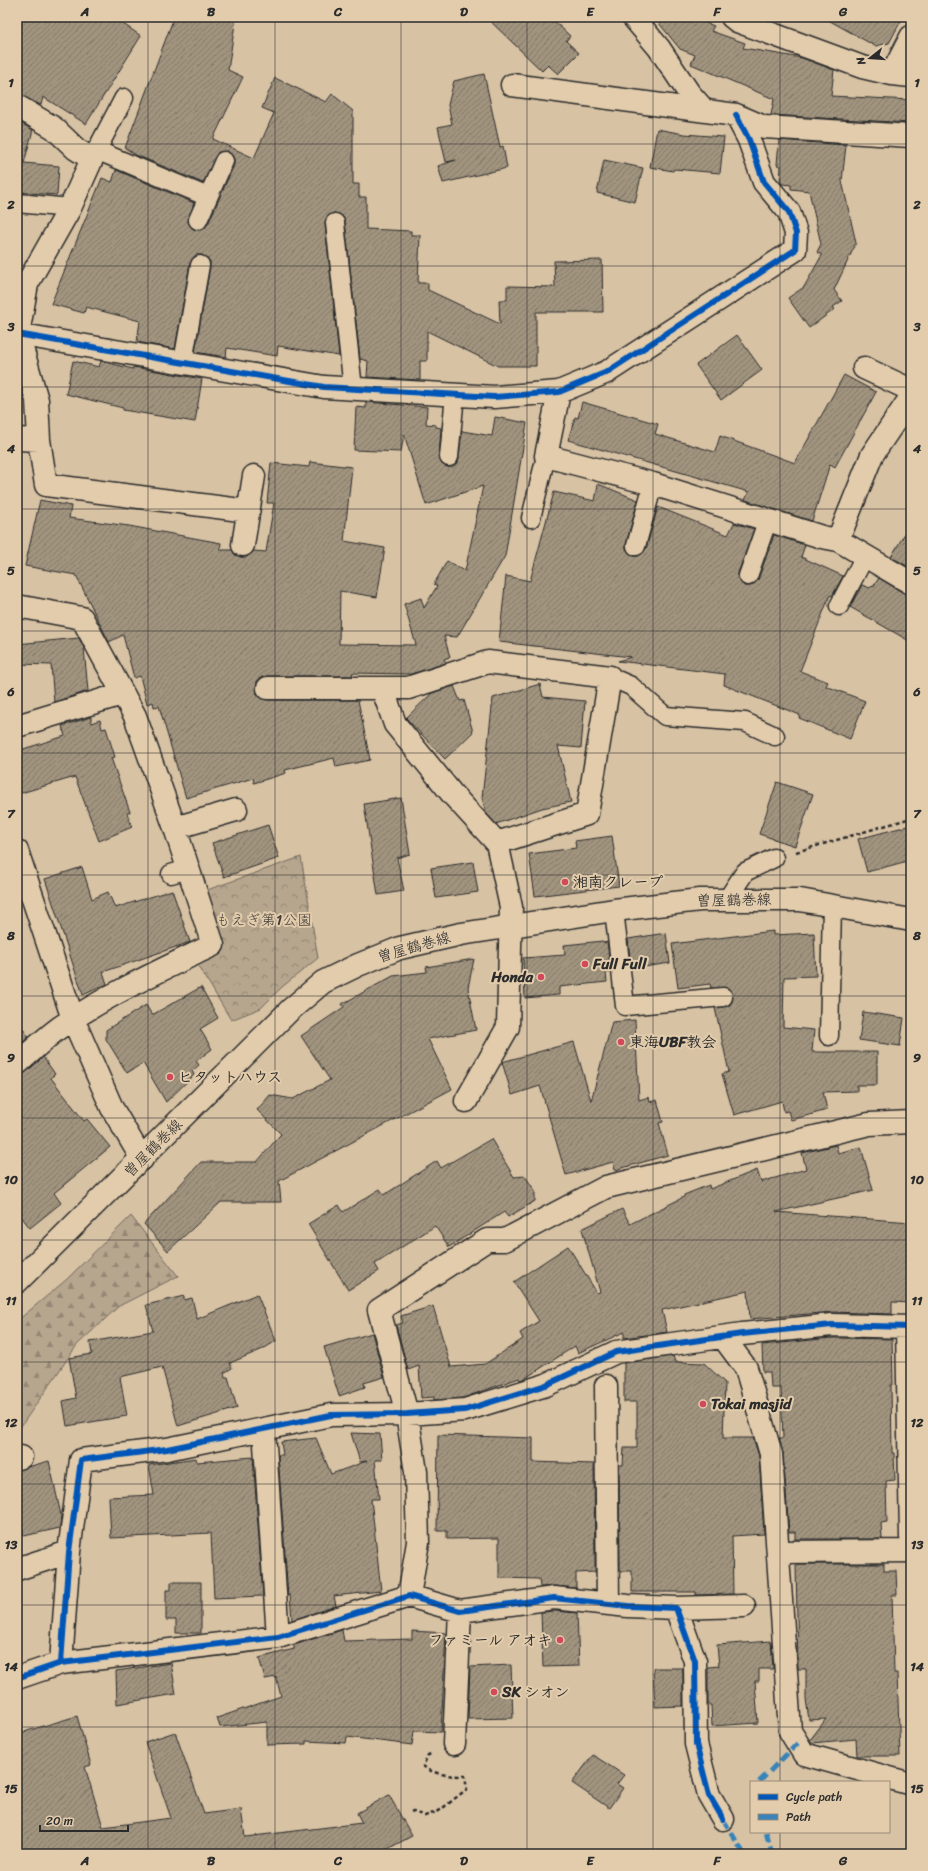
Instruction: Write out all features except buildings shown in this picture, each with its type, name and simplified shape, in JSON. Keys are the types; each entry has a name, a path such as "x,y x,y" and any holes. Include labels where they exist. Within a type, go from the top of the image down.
{"street":[{"path":"633,17 660,48 689,93 705,111"},
{"path":"732,17 737,21 862,67 902,75 911,37"},
{"path":"512,84 736,115 764,127 911,136"},
{"path":"17,106 54,128 76,149 94,154 70,208 27,284 17,334 36,400 39,440 46,485 248,511"},
{"path":"17,334 324,387 494,397 559,392 607,372 795,250 796,233 789,212 764,182 749,140 736,115"},
{"path":"864,368 911,390"},
{"path":"559,392 546,456 653,484 822,537 838,540 911,583"},
{"path":"838,540 872,455 911,397"},
{"path":"17,439 39,440"},
{"path":"243,545 254,476"},
{"path":"17,606 82,618 135,716 175,828 179,871 213,945 147,977 73,1019 58,1029 17,1064"},
{"path":"268,688 383,690 408,688 488,662 610,677 587,814 497,843"},
{"path":"383,690 395,724 453,795 497,843 512,907 510,927 508,1027 466,1101"},
{"path":"17,726 122,694"},
{"path":"175,828 236,810"},
{"path":"17,851 73,1019 112,1108 142,1159"},
{"name":"曽屋鶴巻線","path":"17,1282 290,1010 323,982 358,965 400,948 461,934 614,910 700,900 728,898 800,900 911,920"},
{"path":"409,1596 418,1542 416,1472 407,1414 379,1310 487,1240 505,1240 606,1187 868,1124 911,1122"},
{"path":"61,1663 69,1552 81,1460 167,1449 264,1430 330,1415 407,1414 465,1410 546,1385 616,1352 723,1337 832,1325 909,1327 911,1537"},
{"path":"723,1337 746,1368 771,1454 790,1731 804,1754 911,1784"},
{"path":"606,1386 608,1604"},
{"path":"264,1430 278,1637"},
{"path":"778,1552 911,1551"},
{"path":"17,1569 69,1552"},
{"path":"17,1678 61,1663 278,1637 409,1596 460,1612 554,1598 608,1604 676,1608 744,1606"},
{"path":"676,1608 695,1661 696,1744 709,1795 723,1819"},
{"path":"454,1744 460,1612"}],"lane":[{"path":"124,98 94,154 208,197"},
{"path":"198,220 224,161"},
{"path":"17,203 70,208"},
{"path":"334,223 352,389"},
{"path":"183,362 200,265"},
{"path":"449,457 455,394"},
{"path":"531,518 546,456"},
{"path":"636,546 653,484"},
{"path":"748,576 768,519"},
{"path":"839,606 865,556"},
{"path":"610,677 631,686 665,716 745,722 775,736"},
{"path":"728,898 745,872 774,858"},
{"path":"829,1036 832,906"},
{"path":"614,910 625,1006 723,996"}],"path":[{"path":"774,858 911,818"},
{"path":"410,1811 425,1816 439,1811 467,1789 465,1776 452,1776 428,1771 423,1766 428,1755 454,1744"}],"green space":[{"name":"もえぎ第1公園","path":"301,857 318,958 282,987 261,1008 231,1020 197,963 224,950 207,890"},
{"path":"131,1216 178,1276 119,1306 77,1345 17,1432 17,1321 66,1280"}],"marked path":[{"path":"760,1781 798,1743"},
{"path":"723,1819 744,1854"},
{"path":"766,1833 772,1854"}],"cycle path":[{"path":"17,334 324,387 494,397 559,392 607,372 795,250 796,233 789,212 764,182 749,140 736,115"},
{"path":"61,1663 69,1552 81,1460 167,1449 331,1415 407,1414 465,1410 546,1385 616,1352 742,1334 832,1325 911,1327"},
{"path":"17,1678 61,1663 278,1637 409,1596 460,1611 554,1598 628,1606 676,1608 695,1661 696,1744 709,1795 723,1819"}],"place":[{"name":"湘南クレープ","path":"565,882"},
{"name":"Full Full","path":"585,964"},
{"name":"Honda","path":"541,977"},
{"name":"東海UBF教会","path":"621,1042"},
{"name":"ヒタットハウス","path":"170,1077"},
{"name":"Tokai masjid","path":"703,1404"},
{"name":"ファミール アオキ","path":"560,1640"},
{"name":"SK シオン","path":"494,1692"}]}
